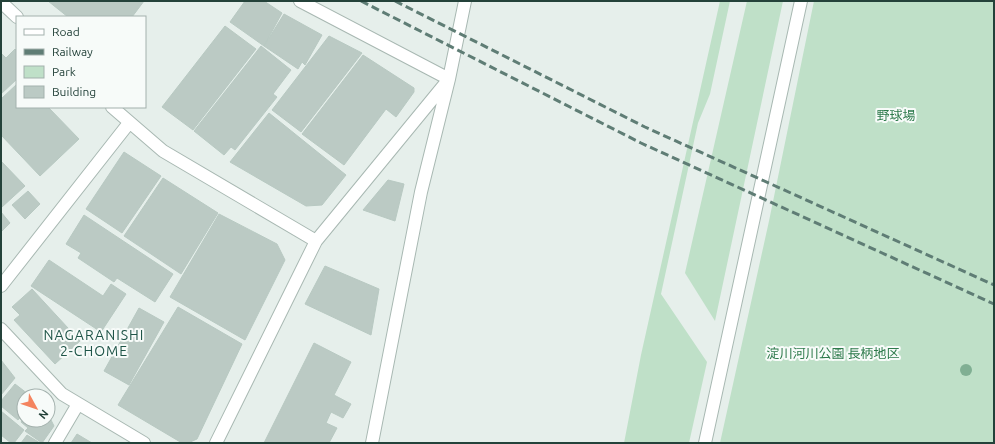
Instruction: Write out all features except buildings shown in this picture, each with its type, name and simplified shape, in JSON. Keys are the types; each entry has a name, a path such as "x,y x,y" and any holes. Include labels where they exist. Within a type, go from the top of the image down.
{"street":[{"path":"300,1 448,79"},
{"path":"705,443 801,1"},
{"path":"1,2 16,16"},
{"path":"372,443 421,192 448,79 463,2"},
{"path":"216,443 316,241 448,79"},
{"path":"113,108 163,151 316,241"},
{"path":"1,286 129,123"},
{"path":"1,329 62,394 144,443"},
{"path":"54,443 78,404"}],"green space":[{"path":"720,1 730,1 710,94 698,123 661,294 707,362 689,443 624,443 641,355"},
{"path":"747,1 783,1 715,321 685,273"},
{"path":"814,1 994,1 994,443 720,443 769,221"}],"railway":[{"path":"361,1 641,143 994,304"},
{"path":"395,1 645,127 994,285"}],"district":[{"name":"NAGARANISHI 2-CHOME","path":"94,344"}],"park label":[{"name":"野球場","path":"896,115"},
{"name":"淀川河川公園 長柄地区","path":"833,353"}]}
